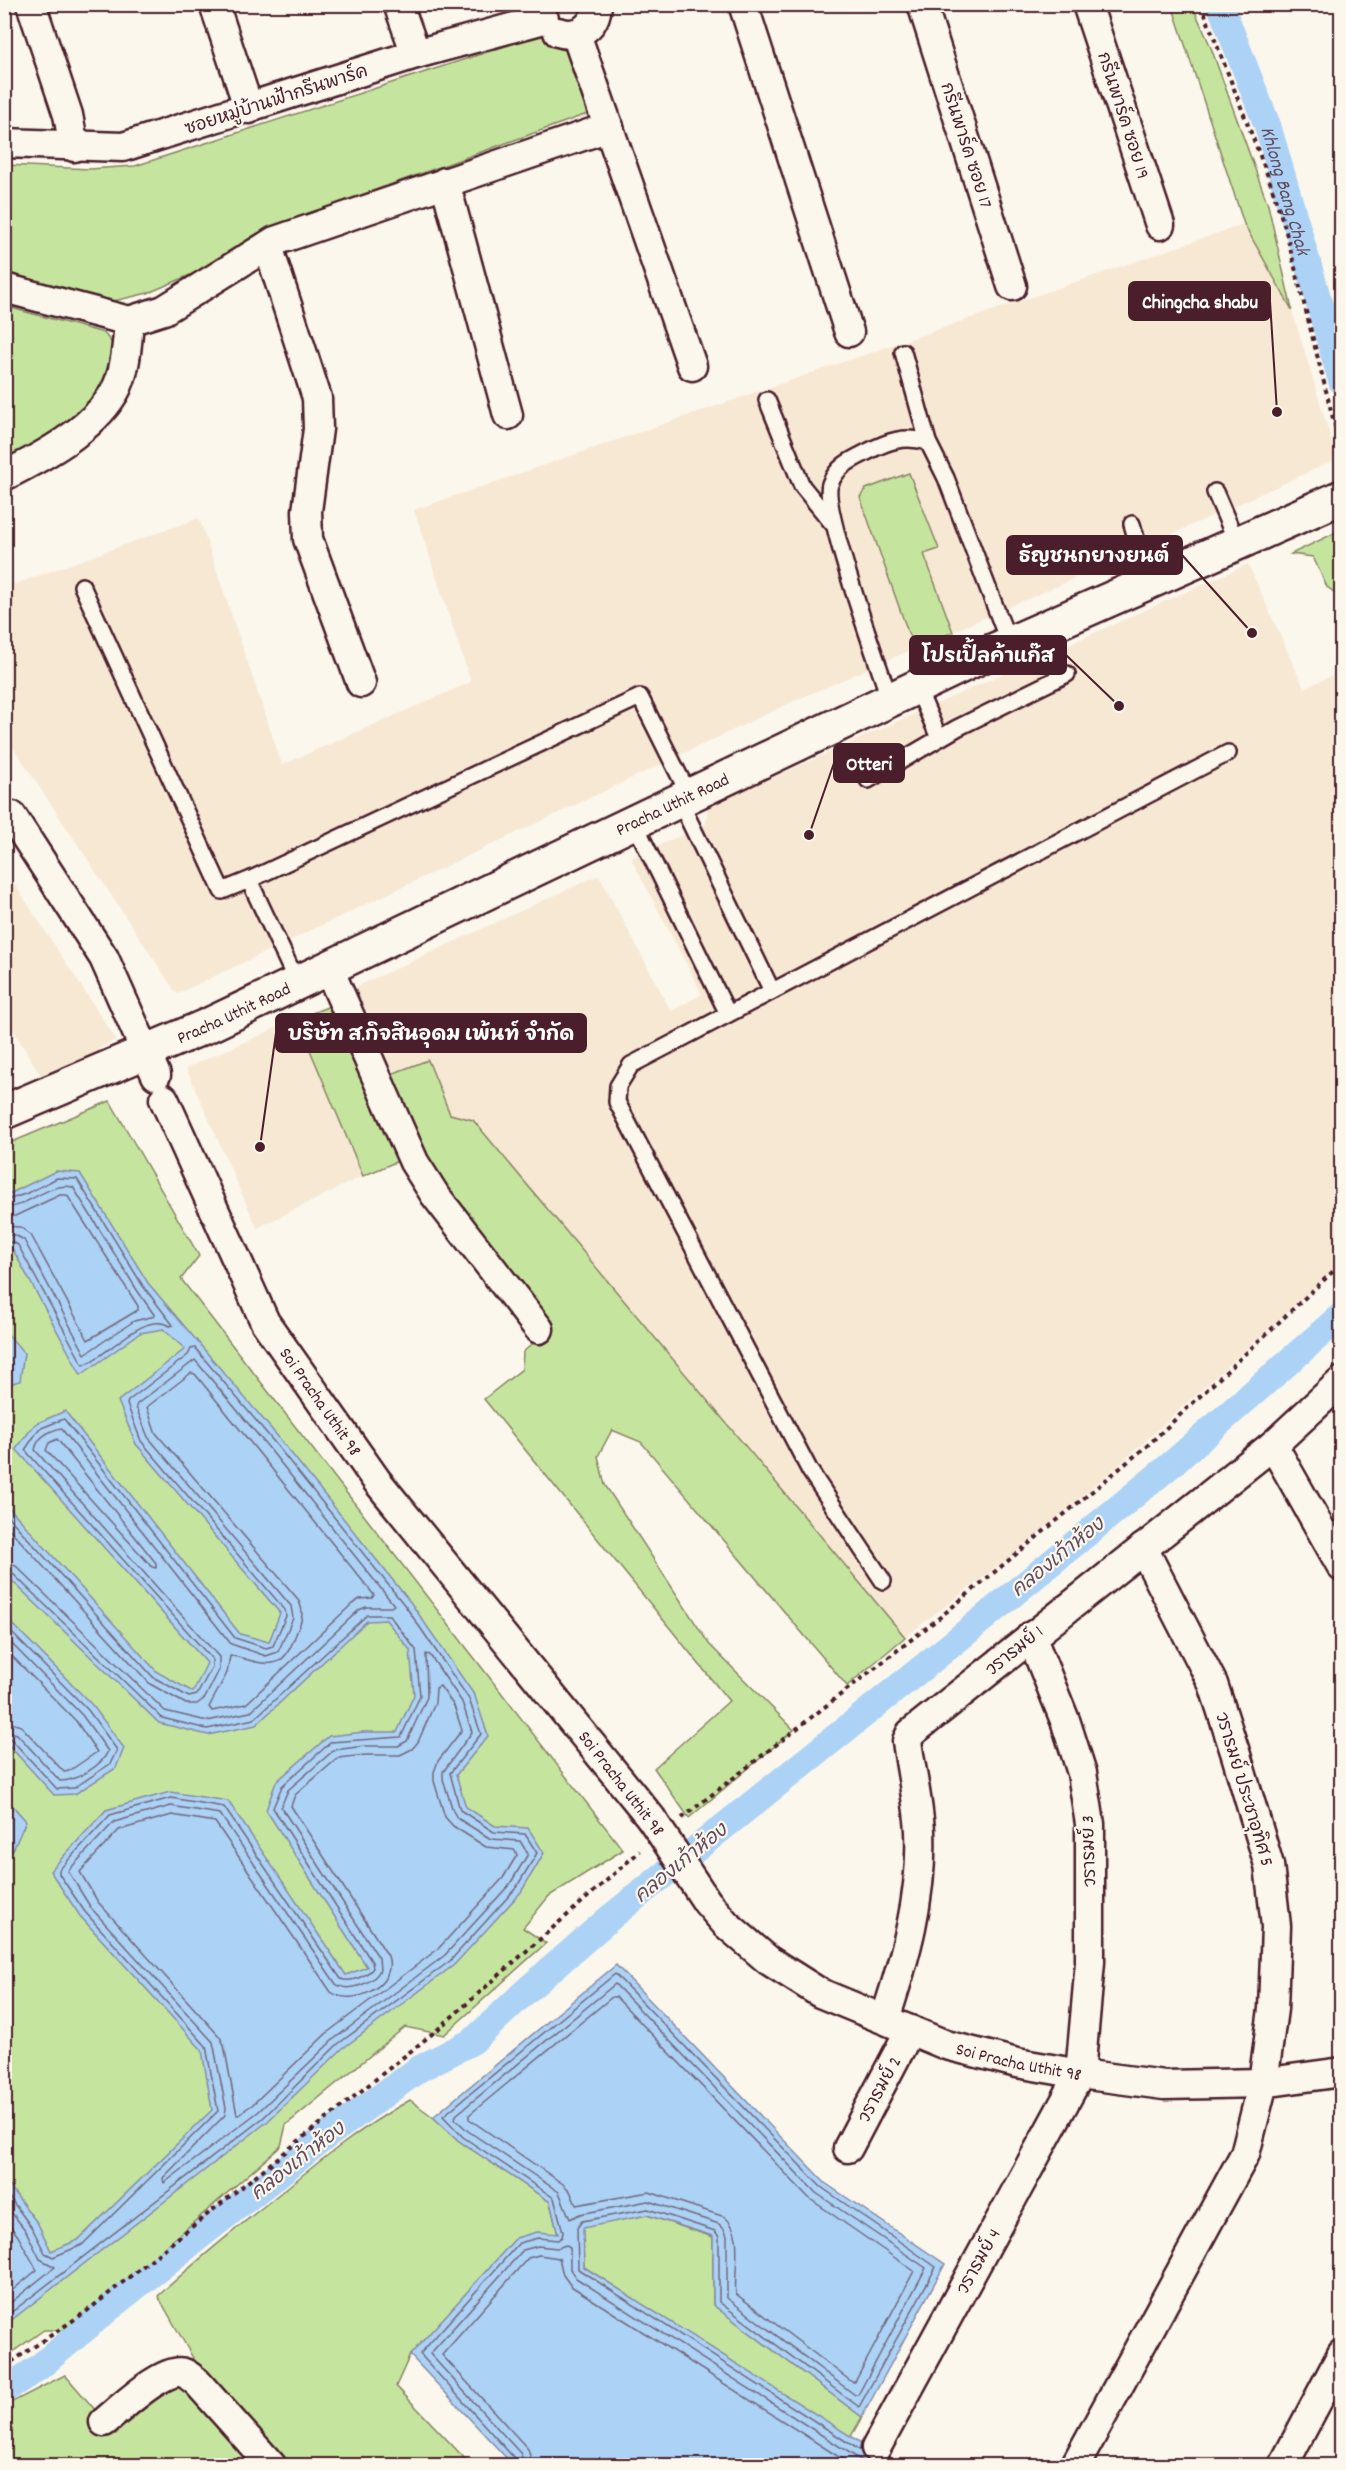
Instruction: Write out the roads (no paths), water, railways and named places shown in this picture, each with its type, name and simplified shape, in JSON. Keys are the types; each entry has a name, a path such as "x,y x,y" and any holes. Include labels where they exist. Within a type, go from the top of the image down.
{"main road":[{"name":"Pracha Uthit Road","path":"4,1112 155,1075 212,1024 327,967 903,693 1148,580 1341,497"}],"street":[{"path":"31,4 68,116 74,147"},
{"path":"214,4 249,109"},
{"path":"398,4 416,54"},
{"path":"622,4 589,20 609,128 692,366"},
{"path":"743,4 849,332"},
{"name":"กรีนพาร์ค ซอย 17","path":"922,4 1012,286"},
{"name":"กรีนพาร์ค ซอย 19","path":"1087,4 1160,225"},
{"name":"ซอยหมู่บ้านฟ้ากรีนพาร์ค","path":"4,143 123,147 249,109 543,12 557,32 566,35 589,20"},
{"path":"4,288 129,321 164,310 275,241 609,128"},
{"path":"445,182 508,415"},
{"path":"268,246 317,398 318,429 307,510 308,538 361,683"},
{"path":"4,476 42,457 84,428 115,393 125,359 129,321"},
{"path":"12,816 104,958 155,1075"},
{"path":"327,967 414,1162 435,1195 539,1329"},
{"name":"Soi Pracha Uthit 98","path":"155,1075 266,1322 377,1481 651,1818 707,1902 726,1924 777,1965 820,1994 946,2045 1017,2063 1164,2085 1263,2083 1341,2072"},
{"name":"วรารมย์ 1","path":"885,2019 905,1958 919,1879 918,1804 907,1741 911,1733 1273,1445 1341,1381"},
{"path":"1273,1445 1341,1567"},
{"name":"วรารมย์ ประชาอุทิศ 5","path":"1075,2466 1245,2154 1263,2083 1273,2009 1276,1926 1269,1865 1213,1684 1143,1548"},
{"name":"วรารมย์ 3","path":"1031,1636 1066,1723 1082,1773 1090,1824 1090,1962 1080,2074"},
{"name":"วรารมย์ 2","path":"848,2148 910,2030"},
{"name":"วรารมย์ 4","path":"876,2448 1080,2074"},
{"path":"1283,2466 1341,2354"},
{"path":"104,2422 161,2377 174,2372 184,2372 196,2382 272,2466"}],"lane":[{"path":"903,352 928,442 946,478 1009,644"},
{"path":"766,400 802,486 833,524"},
{"path":"928,442 912,437 883,443 842,465 829,486 833,524 903,693 939,738"},
{"path":"1215,492 1237,543"},
{"path":"1132,524 1148,580"},
{"path":"82,586 222,891 640,697 772,991"},
{"path":"868,780 939,738 1067,674"},
{"path":"883,1581 810,1471 617,1102 618,1086 631,1065 1228,753"},
{"path":"634,822 728,1014"},
{"path":"249,880 297,982"}],"water":[{"path":"56,1171 80,1173 148,1283 279,1438 411,1603 475,1696 488,1736 456,1775 466,1807 495,1826 528,1828 544,1853 521,1892 454,1965 342,2049 267,2122 5,2325 5,2180 38,2224 51,2251 78,2240 212,2110 202,2050 80,1916 50,1871 106,1810 170,1792 228,1801 346,1975 367,1967 266,1810 276,1782 329,1736 364,1732 397,1732 414,1695 410,1650 386,1620 367,1621 256,1725 208,1735 159,1723 5,1574 5,1503 157,1672 193,1692 207,1663 16,1449 35,1424 65,1411 240,1634 269,1642 280,1613 136,1444 118,1401 185,1349 163,1329 140,1333 81,1375 12,1248 5,1249 5,1196"},
{"path":"4,1330 24,1353 20,1381 5,1385"},
{"path":"5,1616 93,1706 124,1748 116,1768 75,1794 54,1795 5,1741"},
{"path":"5,1797 26,1821 13,1850 5,1855"},
{"path":"616,1965 825,2183 945,2264 862,2417 713,2305 713,2236 647,2215 583,2228 584,2267 896,2465 513,2465 410,2355 516,2238 537,2232 558,2234 550,2202 459,2141 433,2117"}],"waterway":[{"name":"Khlong Bang Chak","path":"1220,4 1268,127 1342,382"},
{"name":"คลองเก้าห้อง","path":"4,2390 38,2368 124,2296 329,2134 419,2069 473,2041 611,1917 952,1644 1172,1464 1342,1315"}],"place":[{"name":"Chingcha shabu","path":"1277,412"},
{"name":"ธัญชนกยางยนต์","path":"1252,633"},
{"name":"โปรเปิ้ลค้าแก๊ส","path":"1119,706"},
{"name":"Otteri","path":"809,835"},
{"name":"บริษัท ส.กิจสินอุดม เพ้นท์ จำกัด","path":"260,1147"}]}
